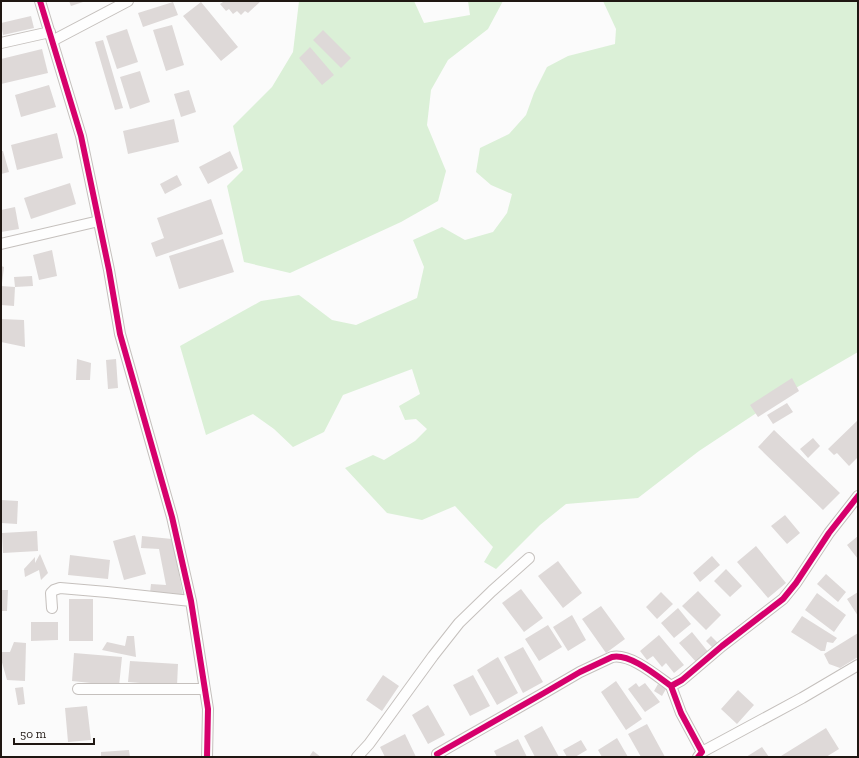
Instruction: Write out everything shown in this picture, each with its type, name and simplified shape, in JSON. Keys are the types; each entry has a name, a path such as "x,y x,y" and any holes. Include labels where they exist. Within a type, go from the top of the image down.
{"street":[{"path":"40,1 81,136 109,270 120,334 172,517 191,601 208,709 207,757"},
{"path":"1,43 51,37 128,1"},
{"path":"1,244 98,221"},
{"path":"671,686 682,680 722,646 783,599 796,583 829,533 858,496"},
{"path":"357,757 369,744 433,656 459,624 492,591 529,558"},
{"path":"52,608 51,593 60,588 191,601"},
{"path":"437,754 580,672 612,657 618,656 627,658 647,669 671,686 681,713 700,754 802,698 858,665"},
{"path":"78,689 205,689"}],"green space":[{"path":"299,1 414,1 424,23 470,15 468,1 503,1 488,29 448,60 431,90 427,125 446,171 438,201 401,222 290,273 244,262 227,186 243,170 233,126 272,87 293,52"},
{"path":"603,1 858,1 858,352 782,396 699,451 638,498 566,504 540,525 496,569 484,562 493,547 455,506 422,520 387,513 345,468 373,455 384,460 415,441 427,429 416,419 405,420 399,406 420,394 412,369 343,395 324,432 293,447 274,429 253,414 206,435 180,346 261,301 299,295 332,320 356,325 417,298 424,267 413,240 442,227 465,240 493,232 507,213 512,194 491,185 476,172 480,148 509,134 526,115 534,93 547,67 568,56 615,44 616,29"}],"building":[{"path":"69,1 86,1 71,6"},
{"path":"222,1 261,1 248,13 245,11 241,15 237,11 233,14 229,9 226,11 220,4 223,2"},
{"path":"173,2 178,15 143,27 138,13"},
{"path":"201,2 238,47 221,61 183,16"},
{"path":"31,16 34,28 3,35 1,23"},
{"path":"172,25 184,65 166,71 153,30"},
{"path":"127,29 138,62 117,69 106,36"},
{"path":"323,30 351,58 341,68 313,40"},
{"path":"103,40 123,108 115,110 95,42"},
{"path":"310,47 334,75 322,85 299,58"},
{"path":"42,49 48,73 1,84 1,59"},
{"path":"140,71 150,102 130,109 120,77"},
{"path":"49,85 56,107 21,117 15,95"},
{"path":"189,90 196,112 181,117 174,94"},
{"path":"174,119 179,142 128,154 123,131"},
{"path":"57,133 63,158 17,170 11,145"},
{"path":"1,151 3,151 9,172 1,174"},
{"path":"230,151 238,168 208,184 199,167"},
{"path":"177,175 182,185 165,194 160,184"},
{"path":"70,183 76,204 31,219 24,198"},
{"path":"211,199 223,234 156,257 151,243 164,238 157,218"},
{"path":"15,207 19,229 1,232 1,210"},
{"path":"223,239 234,272 179,289 169,256"},
{"path":"52,250 57,276 39,280 33,255"},
{"path":"1,266 4,267 2,283 1,282"},
{"path":"32,276 33,286 15,287 14,277"},
{"path":"1,286 15,287 14,306 1,305"},
{"path":"1,319 24,320 25,347 1,342"},
{"path":"77,359 91,363 90,380 76,380"},
{"path":"116,359 118,388 108,389 106,360"},
{"path":"792,378 799,391 758,417 750,405"},
{"path":"787,403 793,412 773,424 767,415"},
{"path":"858,420 858,457 849,466 837,453 834,455 828,449"},
{"path":"774,430 840,493 823,510 758,447"},
{"path":"813,438 820,446 808,458 800,449"},
{"path":"1,500 18,501 17,524 1,523"},
{"path":"785,515 800,533 787,544 771,526"},
{"path":"37,531 38,551 3,553 2,533"},
{"path":"135,535 146,574 124,580 113,541"},
{"path":"142,536 172,539 183,595 150,593 151,584 166,585 159,549 141,548"},
{"path":"858,536 858,559 847,545"},
{"path":"756,546 786,583 768,598 737,562"},
{"path":"40,554 48,573 41,580 39,570 25,577 24,569 35,557 35,563"},
{"path":"70,555 110,560 108,579 68,575"},
{"path":"712,556 720,565 700,582 693,573"},
{"path":"558,561 582,593 563,608 538,576"},
{"path":"726,569 742,586 730,597 714,581"},
{"path":"826,574 846,592 838,602 817,584"},
{"path":"521,589 543,618 524,632 502,603"},
{"path":"1,590 8,590 7,611 1,611"},
{"path":"698,591 721,615 706,630 682,606"},
{"path":"661,592 673,604 657,619 646,607"},
{"path":"858,592 858,616 847,599"},
{"path":"817,593 846,615 834,632 805,610"},
{"path":"69,599 93,599 93,641 69,641"},
{"path":"601,606 625,639 606,653 582,619"},
{"path":"678,608 691,624 674,638 661,623"},
{"path":"572,615 586,640 568,651 553,627"},
{"path":"802,616 837,638 833,643 827,642 825,651 821,651 791,632"},
{"path":"31,622 58,622 58,640 31,641"},
{"path":"548,625 562,647 539,661 525,639"},
{"path":"692,632 709,653 697,663 679,643"},
{"path":"858,633 858,657 840,668 829,664 824,654"},
{"path":"659,635 684,665 674,673 666,663 662,667 653,656 647,660 640,651"},
{"path":"127,636 134,636 136,657 102,650 107,642 125,646"},
{"path":"711,636 720,645 715,650 706,641"},
{"path":"14,642 26,643 25,681 7,680 1,659 1,652 10,652"},
{"path":"523,647 543,682 523,693 504,657"},
{"path":"74,653 122,657 119,686 72,681"},
{"path":"498,657 518,693 497,705 477,670"},
{"path":"130,661 178,664 177,686 128,682"},
{"path":"383,675 399,686 382,711 366,700"},
{"path":"473,675 490,706 470,716 453,685"},
{"path":"616,681 642,719 626,730 601,692"},
{"path":"636,683 639,687 645,683 660,702 645,712 628,689"},
{"path":"658,684 666,689 662,696 654,691"},
{"path":"23,687 25,704 18,705 15,688"},
{"path":"738,690 754,705 737,724 721,709"},
{"path":"428,705 445,735 428,744 412,715"},
{"path":"87,706 91,740 68,742 65,708"},
{"path":"647,724 665,757 641,757 628,734"},
{"path":"542,726 559,757 535,757 524,736"},
{"path":"826,728 839,749 826,757 781,756"},
{"path":"405,734 416,757 385,757 380,747"},
{"path":"617,738 628,757 602,757 598,750"},
{"path":"518,739 527,757 497,757 494,751"},
{"path":"581,740 587,750 575,757 567,757 563,750"},
{"path":"762,747 769,757 746,757"},
{"path":"129,750 130,757 101,757 101,752"},
{"path":"313,751 321,757 309,757"}],"cycle path":[{"path":"40,1 81,136 109,270 120,334 172,517 191,601 208,709 207,757"},
{"path":"698,757 702,752 681,713 671,686 682,680 722,646 783,599 796,583 829,533 858,496"},
{"path":"437,754 580,672 612,657 627,658 651,671 671,686"}]}
